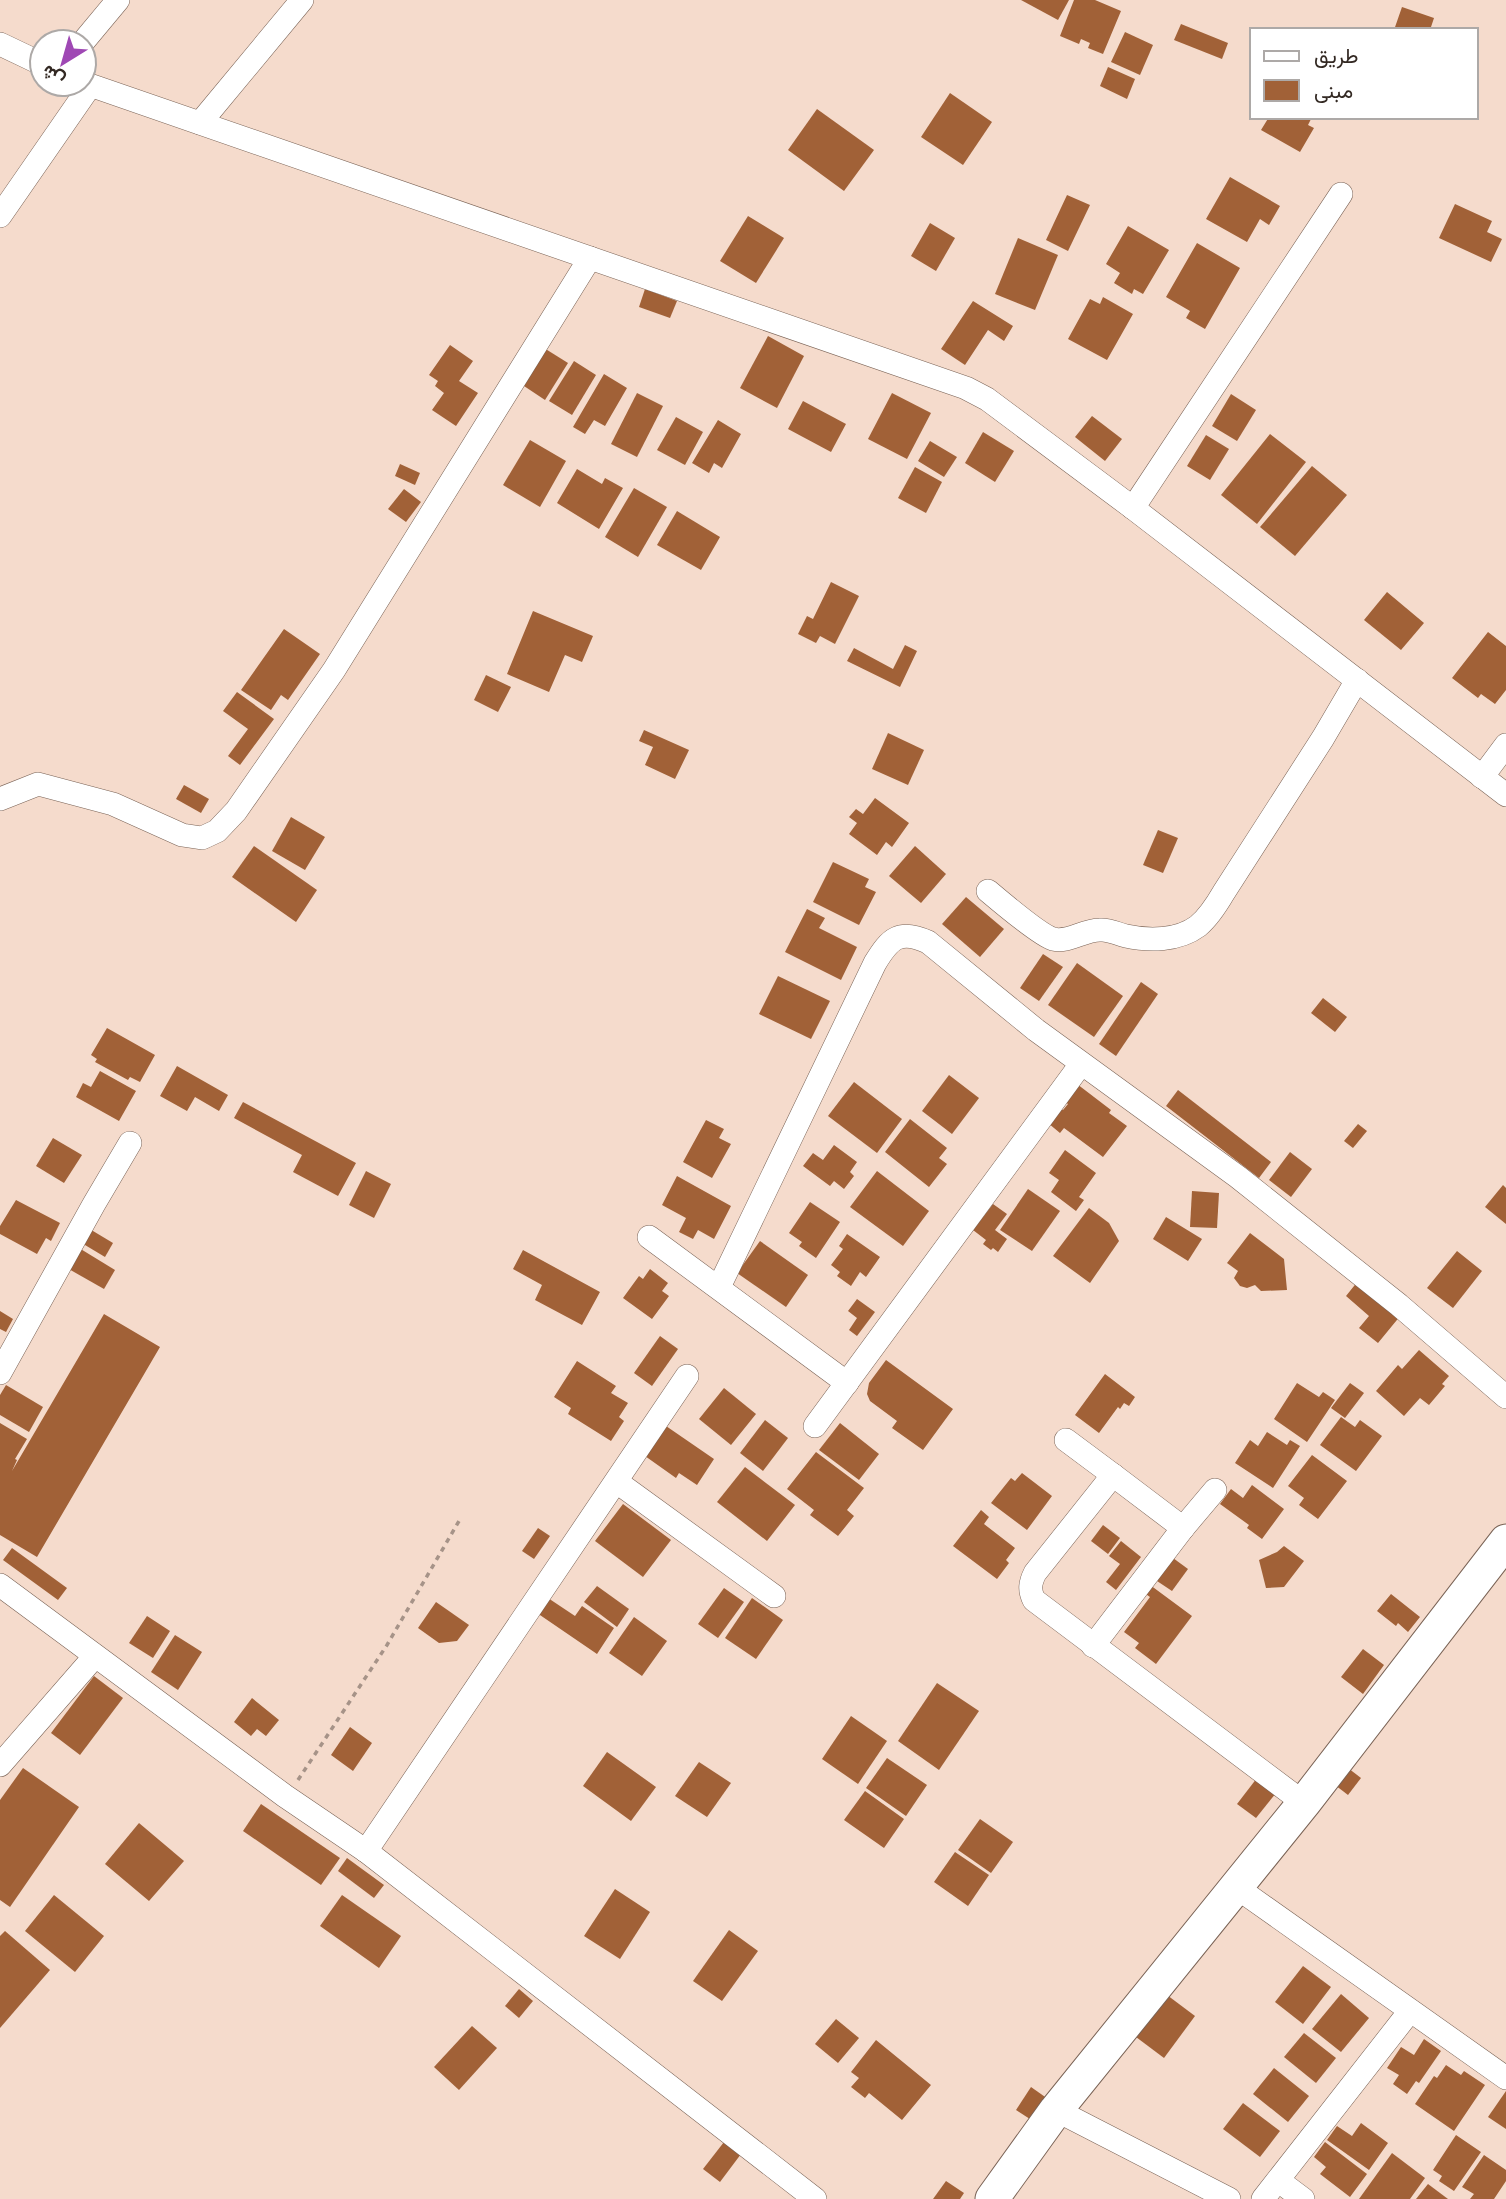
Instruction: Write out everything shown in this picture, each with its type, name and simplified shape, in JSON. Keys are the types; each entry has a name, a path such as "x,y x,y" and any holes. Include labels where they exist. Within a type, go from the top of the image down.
{"main road":[{"path":"992,2199 1056,2110 1304,1803 1506,1541"}],"street":[{"path":"95,28 118,0"},
{"path":"200,123 302,0"},
{"path":"0,44 28,57"},
{"path":"98,88 966,388 987,399 1133,508 1506,795"},
{"path":"0,216 78,98"},
{"path":"1133,508 1341,194"},
{"path":"0,799 38,784 113,804 182,835 202,838 217,831 243,801 334,670 590,258"},
{"path":"988,891 1051,938 1065,940 1090,930 1104,929 1124,936 1153,940 1181,934 1197,927 1210,914 1357,680"},
{"path":"1482,777 1506,746"},
{"path":"719,1287 875,963 892,941 901,935 914,936 928,942 1081,1064 1238,1177 1399,1304 1506,1397"},
{"path":"815,1426 1081,1064"},
{"path":"0,1373 131,1143"},
{"path":"649,1237 847,1383"},
{"path":"366,1851 687,1376"},
{"path":"1066,1440 1183,1528"},
{"path":"1113,1475 1031,1582 1030,1591 1034,1600 1304,1803"},
{"path":"617,1482 774,1596"},
{"path":"1093,1646 1215,1490"},
{"path":"0,1585 285,1796 366,1851 815,2199"},
{"path":"2,1758 95,1656"},
{"path":"1236,1887 1506,2078"},
{"path":"1263,2199 1410,2011"},
{"path":"1056,2110 1229,2199"},
{"path":"1279,2181 1303,2199"}],"path":[{"path":"285,1796 304,1772 387,1645 459,1521"}],"building":[{"path":"1021,0 1069,0 1058,20"},
{"path":"1074,0 1095,0 1121,11 1103,54 1088,48 1090,43 1081,39 1079,44 1060,36"},
{"path":"1402,7 1434,18 1431,28 1395,28"},
{"path":"1181,24 1228,43 1222,59 1174,40"},
{"path":"1125,32 1153,45 1140,75 1111,62"},
{"path":"1108,67 1135,79 1127,99 1100,86"},
{"path":"950,93 992,122 963,165 921,137"},
{"path":"817,109 874,150 844,191 788,150"},
{"path":"1268,119 1311,119 1308,125 1314,128 1300,152 1261,130"},
{"path":"1230,177 1280,206 1269,225 1260,219 1247,242 1206,219"},
{"path":"1067,195 1090,205 1068,251 1046,240"},
{"path":"1455,204 1492,221 1487,232 1502,239 1491,262 1439,238"},
{"path":"748,216 784,238 756,283 720,261"},
{"path":"930,223 955,238 936,271 911,256"},
{"path":"1128,226 1169,250 1143,294 1134,289 1132,294 1114,283 1120,273 1106,264"},
{"path":"1018,238 1058,255 1035,310 995,294"},
{"path":"1197,243 1240,268 1205,329 1186,318 1190,311 1166,297"},
{"path":"645,289 677,301 670,318 639,307"},
{"path":"1103,297 1133,314 1107,360 1068,339 1090,299 1100,304"},
{"path":"973,301 1013,326 1004,341 988,330 965,365 941,349"},
{"path":"768,336 804,356 777,408 740,388"},
{"path":"450,345 473,361 459,381 478,393 456,426 432,410 444,393 435,386 438,381 429,375"},
{"path":"544,348 568,363 545,400 521,384"},
{"path":"574,361 596,375 572,415 549,401"},
{"path":"604,374 627,388 605,426 594,420 585,434 573,427"},
{"path":"637,393 663,406 637,457 611,444"},
{"path":"892,393 931,413 907,459 868,439"},
{"path":"1231,394 1256,410 1237,441 1212,426"},
{"path":"803,401 846,424 831,452 788,429"},
{"path":"1092,416 1122,439 1105,461 1075,437"},
{"path":"676,417 703,432 685,465 657,450"},
{"path":"718,420 741,434 722,468 714,463 709,473 692,463"},
{"path":"983,432 1014,451 995,482 965,463"},
{"path":"1270,434 1306,462 1257,524 1221,495"},
{"path":"1206,435 1229,449 1210,480 1187,466"},
{"path":"530,440 566,461 540,507 503,485"},
{"path":"930,441 957,457 944,477 918,461"},
{"path":"400,464 420,473 415,485 395,476"},
{"path":"1312,466 1347,495 1295,556 1260,527"},
{"path":"915,467 942,482 926,513 898,498"},
{"path":"577,469 602,484 605,478 623,488 599,529 557,503"},
{"path":"634,488 667,507 638,557 605,537"},
{"path":"404,489 421,502 406,522 388,509"},
{"path":"677,511 720,537 701,570 657,545"},
{"path":"831,582 859,596 835,644 820,636 816,643 798,634 807,616 813,619"},
{"path":"1387,592 1424,623 1401,650 1364,620"},
{"path":"533,611 593,636 582,662 565,655 549,692 507,674"},
{"path":"284,629 320,654 288,700 281,695 271,710 241,690"},
{"path":"1488,632 1506,646 1506,690 1495,704 1481,694 1478,698 1452,678"},
{"path":"905,645 917,651 900,687 847,661 854,648 893,669"},
{"path":"486,675 511,687 498,712 474,700"},
{"path":"237,692 274,719 240,765 228,756 248,729 223,711"},
{"path":"644,730 689,750 675,779 645,765 653,747 639,741"},
{"path":"888,733 924,750 908,785 872,769"},
{"path":"184,785 209,799 201,813 176,799"},
{"path":"875,798 909,823 892,847 886,842 877,855 849,834 857,823 849,817 856,809 863,814"},
{"path":"291,817 325,837 305,870 272,851"},
{"path":"1158,830 1178,838 1163,873 1143,865"},
{"path":"254,846 317,890 296,922 232,877"},
{"path":"915,846 946,874 921,903 889,876"},
{"path":"833,862 869,879 865,887 876,892 859,925 813,902"},
{"path":"966,897 1004,929 980,957 942,924"},
{"path":"807,909 825,918 819,928 857,947 841,980 785,952"},
{"path":"1043,954 1063,967 1039,1001 1020,988"},
{"path":"1077,963 1123,996 1094,1037 1048,1005"},
{"path":"778,976 830,1001 811,1039 759,1014"},
{"path":"1141,982 1158,994 1116,1056 1099,1044"},
{"path":"1323,998 1347,1017 1335,1032 1311,1013"},
{"path":"107,1028 155,1055 140,1082 130,1077 128,1080 95,1062 97,1059 91,1055"},
{"path":"177,1066 228,1095 219,1111 195,1097 187,1111 160,1096"},
{"path":"100,1071 136,1091 119,1121 76,1097 83,1083 91,1087"},
{"path":"949,1075 979,1098 952,1134 922,1111"},
{"path":"854,1082 902,1119 877,1153 828,1116"},
{"path":"1077,1084 1127,1126 1103,1157 1064,1128 1060,1133 1048,1123 1059,1108 1063,1110 1068,1104 1064,1101"},
{"path":"1178,1090 1271,1162 1259,1178 1166,1106"},
{"path":"243,1102 356,1163 338,1196 293,1172 302,1155 234,1118"},
{"path":"910,1119 947,1148 939,1158 947,1164 929,1187 885,1152"},
{"path":"706,1120 724,1129 719,1138 731,1144 712,1178 683,1162"},
{"path":"1358,1124 1367,1131 1353,1148 1344,1141"},
{"path":"53,1138 82,1155 64,1183 36,1166"},
{"path":"834,1145 857,1162 850,1172 854,1176 844,1189 834,1181 830,1186 803,1166 813,1153 823,1160"},
{"path":"1065,1150 1096,1173 1079,1197 1084,1200 1076,1211 1051,1192 1059,1180 1049,1173"},
{"path":"1290,1152 1312,1169 1291,1197 1269,1180"},
{"path":"366,1171 391,1184 374,1218 349,1205"},
{"path":"877,1171 929,1211 903,1246 850,1207"},
{"path":"677,1176 731,1206 714,1239 698,1230 693,1239 679,1232 686,1218 662,1205"},
{"path":"1503,1185 1506,1188 1506,1224 1485,1207"},
{"path":"1028,1189 1060,1211 1032,1251 1000,1230"},
{"path":"1192,1191 1219,1193 1217,1228 1190,1227"},
{"path":"16,1200 60,1223 51,1241 46,1238 37,1254 0,1234 0,1226"},
{"path":"810,1202 840,1222 816,1258 799,1246 802,1242 789,1233"},
{"path":"993,1204 1007,1214 995,1230 1007,1239 998,1252 983,1244 986,1240 973,1230"},
{"path":"1089,1208 1109,1223 1119,1241 1090,1283 1053,1256"},
{"path":"1166,1217 1202,1239 1188,1261 1153,1239"},
{"path":"88,1228 113,1243 105,1257 80,1242"},
{"path":"1250,1233 1284,1259 1287,1290 1261,1291 1255,1285 1247,1288 1240,1286 1234,1278 1238,1271 1227,1263"},
{"path":"847,1234 880,1257 866,1277 860,1272 851,1286 837,1276 840,1272 831,1265 843,1249 839,1246"},
{"path":"760,1241 808,1275 786,1307 737,1273"},
{"path":"79,1248 115,1270 104,1289 67,1268"},
{"path":"523,1250 600,1292 582,1325 535,1300 542,1285 513,1269"},
{"path":"1457,1251 1482,1271 1453,1308 1427,1288"},
{"path":"650,1269 668,1283 662,1291 669,1296 652,1319 623,1298 639,1276 643,1279"},
{"path":"1358,1281 1401,1315 1378,1343 1359,1328 1369,1316 1346,1296"},
{"path":"857,1299 875,1312 857,1336 849,1330 857,1318 848,1311"},
{"path":"0,1311 13,1319 6,1332 0,1329"},
{"path":"104,1314 160,1347 37,1557 0,1535 0,1423 27,1439 15,1459 17,1460 12,1471"},
{"path":"660,1336 678,1349 652,1386 634,1373"},
{"path":"1419,1350 1449,1376 1442,1384 1445,1386 1429,1405 1420,1398 1404,1416 1376,1391 1398,1365 1402,1369"},
{"path":"886,1360 953,1409 923,1450 892,1428 897,1421 870,1401 867,1394 869,1383"},
{"path":"577,1361 616,1386 611,1393 628,1403 619,1417 624,1421 611,1441 568,1414 571,1408 554,1397"},
{"path":"1105,1374 1135,1397 1129,1406 1124,1403 1120,1409 1118,1407 1099,1433 1075,1415"},
{"path":"1297,1383 1319,1397 1323,1392 1335,1400 1307,1442 1274,1419"},
{"path":"1350,1383 1364,1393 1345,1418 1331,1408"},
{"path":"6,1385 43,1407 29,1432 0,1415 0,1395"},
{"path":"724,1388 756,1414 731,1445 699,1419"},
{"path":"1341,1417 1355,1427 1360,1420 1382,1436 1356,1471 1320,1445"},
{"path":"765,1420 788,1438 763,1471 740,1453"},
{"path":"840,1423 879,1454 859,1480 819,1450"},
{"path":"666,1426 714,1459 697,1485 679,1473 676,1478 645,1456"},
{"path":"1267,1432 1287,1445 1290,1440 1300,1446 1273,1488 1235,1463 1250,1440 1258,1446"},
{"path":"816,1452 864,1488 847,1510 854,1516 838,1536 810,1515 814,1510 787,1489"},
{"path":"1312,1455 1347,1481 1318,1519 1299,1505 1304,1498 1288,1486"},
{"path":"745,1467 795,1505 767,1541 717,1502"},
{"path":"1022,1473 1052,1496 1027,1530 991,1503 1011,1478 1015,1481"},
{"path":"1252,1485 1284,1509 1262,1539 1247,1528 1249,1525 1220,1504 1231,1489 1243,1498"},
{"path":"623,1504 671,1540 643,1577 595,1541"},
{"path":"981,1510 989,1517 984,1524 1015,1548 1006,1560 1009,1563 997,1579 953,1546"},
{"path":"1103,1525 1120,1538 1108,1554 1091,1541"},
{"path":"538,1528 550,1536 534,1559 522,1551"},
{"path":"1121,1541 1141,1557 1116,1590 1106,1582 1120,1564 1109,1556"},
{"path":"1284,1546 1304,1561 1284,1587 1266,1588 1259,1560"},
{"path":"12,1548 67,1588 58,1600 3,1560"},
{"path":"1173,1558 1188,1569 1172,1591 1157,1581"},
{"path":"1146,1582 1192,1616 1156,1664 1135,1648 1139,1643 1124,1632 1150,1597 1140,1590"},
{"path":"597,1586 629,1609 617,1627 584,1602"},
{"path":"724,1588 744,1602 718,1638 698,1624"},
{"path":"1391,1594 1420,1617 1408,1632 1377,1611"},
{"path":"548,1598 575,1616 582,1606 614,1628 597,1654 537,1613"},
{"path":"752,1598 783,1620 756,1659 725,1638"},
{"path":"436,1602 469,1625 457,1641 439,1643 418,1628"},
{"path":"147,1616 170,1631 153,1658 129,1643"},
{"path":"634,1617 667,1641 642,1676 609,1653"},
{"path":"175,1635 202,1652 178,1690 151,1672"},
{"path":"1363,1649 1384,1665 1363,1694 1341,1677"},
{"path":"94,1676 123,1698 80,1755 51,1733"},
{"path":"937,1683 979,1711 939,1770 898,1741"},
{"path":"252,1698 279,1720 266,1736 257,1729 251,1736 234,1722"},
{"path":"851,1716 887,1741 858,1784 822,1759"},
{"path":"350,1727 372,1743 353,1771 331,1755"},
{"path":"607,1752 656,1787 631,1821 583,1786"},
{"path":"887,1758 927,1785 906,1816 866,1788"},
{"path":"699,1762 731,1783 707,1817 675,1796"},
{"path":"23,1768 79,1807 10,1907 0,1900 0,1800"},
{"path":"1348,1768 1361,1778 1348,1795 1335,1785"},
{"path":"1257,1778 1276,1793 1256,1818 1237,1804"},
{"path":"865,1791 904,1819 884,1848 844,1820"},
{"path":"261,1804 340,1858 321,1885 243,1831"},
{"path":"980,1819 1013,1842 991,1873 958,1850"},
{"path":"139,1823 184,1861 149,1901 105,1864"},
{"path":"955,1852 989,1875 968,1906 934,1882"},
{"path":"347,1858 384,1885 374,1898 338,1871"},
{"path":"615,1889 650,1912 620,1959 584,1936"},
{"path":"54,1895 104,1936 75,1972 25,1931"},
{"path":"342,1895 401,1936 379,1968 320,1926"},
{"path":"729,1930 758,1951 722,2001 693,1981"},
{"path":"5,1931 50,1970 0,2028 0,1936"},
{"path":"1303,1966 1331,1987 1303,2024 1275,2002"},
{"path":"519,1989 533,2001 519,2018 505,2006"},
{"path":"1341,1994 1369,2018 1341,2052 1312,2029"},
{"path":"1167,1995 1195,2016 1164,2058 1136,2037"},
{"path":"836,2019 859,2038 838,2063 815,2044"},
{"path":"472,2026 497,2048 459,2090 434,2067"},
{"path":"1304,2033 1336,2058 1316,2083 1284,2057"},
{"path":"1424,2039 1441,2051 1419,2083 1416,2081 1407,2094 1393,2084 1399,2075 1387,2068 1401,2047 1414,2055"},
{"path":"876,2040 931,2085 902,2120 869,2093 865,2098 851,2087 859,2078 851,2072"},
{"path":"1446,2065 1461,2075 1464,2071 1485,2085 1454,2131 1415,2104 1434,2076 1437,2078"},
{"path":"1274,2068 1309,2096 1288,2122 1253,2094"},
{"path":"1031,2087 1048,2099 1033,2121 1016,2110"},
{"path":"1506,2091 1506,2129 1488,2117"},
{"path":"1243,2103 1280,2131 1260,2157 1223,2129"},
{"path":"1361,2123 1388,2143 1369,2170 1327,2140 1337,2126 1352,2136"},
{"path":"1456,2135 1481,2152 1454,2191 1439,2181 1442,2176 1433,2170"},
{"path":"724,2142 741,2154 720,2182 703,2169"},
{"path":"1325,2142 1367,2174 1350,2197 1320,2174 1326,2167 1314,2157"},
{"path":"1392,2153 1425,2178 1410,2199 1359,2199"},
{"path":"1484,2155 1506,2170 1506,2181 1494,2199 1470,2199 1474,2194 1462,2187"},
{"path":"946,2181 964,2193 960,2199 933,2199"},
{"path":"1428,2184 1448,2199 1416,2199"}]}
